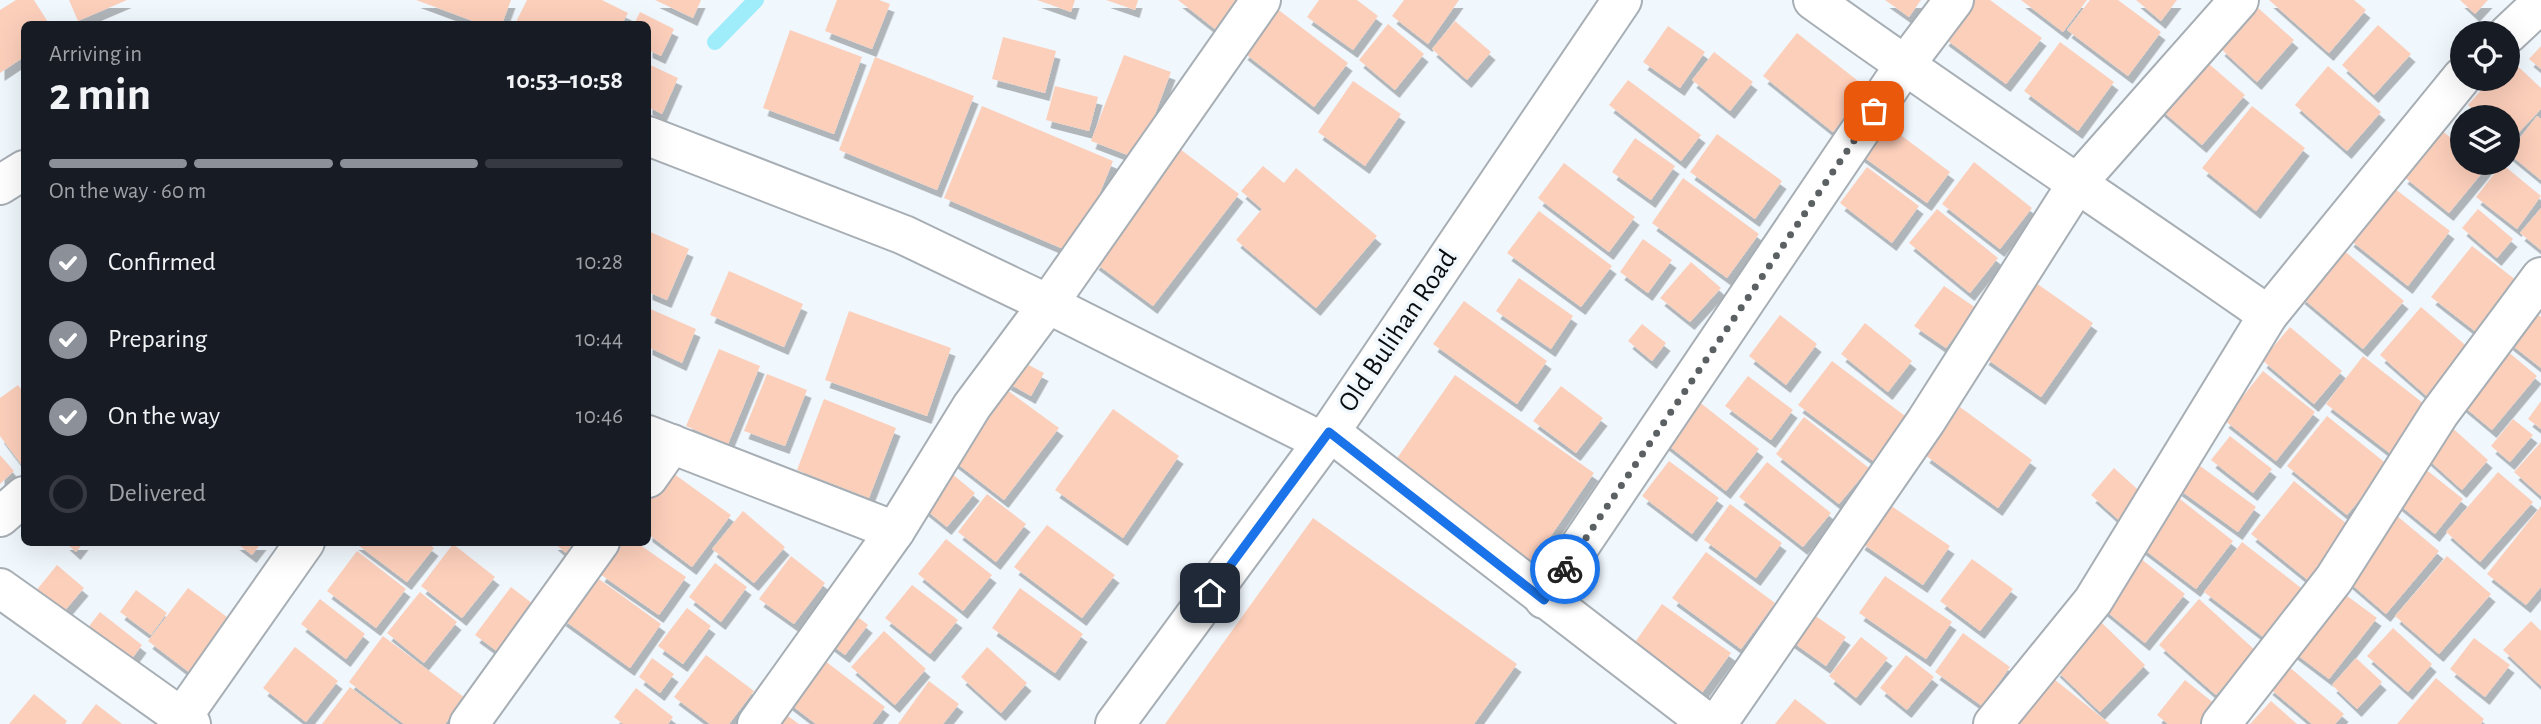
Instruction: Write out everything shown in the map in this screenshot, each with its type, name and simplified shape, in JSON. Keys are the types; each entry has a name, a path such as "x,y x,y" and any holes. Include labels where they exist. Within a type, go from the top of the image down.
{"street":[{"path":"757,724 895,531 972,407 1048,304 1261,0"},
{"name":"Old Bulihan Road","path":"1115,724 1325,437 1622,0"},
{"path":"1813,0 1904,66 2078,182 2268,315"},
{"path":"1544,600 1904,66 1954,0"},
{"path":"1717,724 1926,421 2078,182 2239,0"},
{"path":"2520,23 2541,3"},
{"path":"1993,724 2093,601 2268,315 2450,89"},
{"path":"651,137 904,235 1325,437 1709,724"},
{"path":"0,185 21,172"},
{"path":"2221,724 2334,579 2439,414 2541,277"},
{"path":"651,468 660,440 895,531"},
{"path":"0,517 21,498"},
{"path":"0,588 187,721 302,546"},
{"path":"468,724 597,546"}],"building":[{"path":"16,0 34,0 47,21 21,21 21,59 0,73 0,10"},
{"path":"69,0 127,0 78,21"},
{"path":"416,0 511,0 503,21 473,21"},
{"path":"527,0 602,0 628,13 624,21 516,21"},
{"path":"655,0 701,0 693,18"},
{"path":"837,0 879,0 890,4 872,49 825,31"},
{"path":"1037,0 1075,0 1071,12"},
{"path":"1106,0 1138,0 1135,10"},
{"path":"1178,0 1246,0 1220,33"},
{"path":"1319,0 1357,0 1378,16 1353,50 1307,17"},
{"path":"1404,0 1459,0 1428,44 1392,16"},
{"path":"1885,0 1921,0 1909,17"},
{"path":"1972,0 1990,0 2042,38 2006,84 1944,38"},
{"path":"2021,0 2087,0 2063,32"},
{"path":"2090,0 2118,0 2161,32 2128,76 2067,30"},
{"path":"2136,0 2177,0 2161,21"},
{"path":"2269,0 2354,0 2366,10 2329,53"},
{"path":"2460,0 2488,0 2475,14"},
{"path":"2257,7 2294,40 2257,82 2220,48"},
{"path":"1276,8 1348,63 1314,107 1243,52"},
{"path":"640,12 674,29 661,56 651,51 651,21 636,21"},
{"path":"1455,21 1491,52 1467,80 1432,49"},
{"path":"1388,24 1424,54 1395,90 1359,60"},
{"path":"2378,25 2411,54 2374,95 2342,65"},
{"path":"1668,26 1705,52 1680,88 1643,62"},
{"path":"790,30 862,57 834,134 763,108"},
{"path":"1797,33 1867,88 1833,132 1763,76"},
{"path":"1003,37 1056,51 1045,93 992,79"},
{"path":"2060,42 2114,82 2078,131 2024,91"},
{"path":"2541,46 2541,69 2529,59"},
{"path":"1714,52 1753,82 1730,111 1692,80"},
{"path":"1124,55 1171,72 1138,159 1091,141"},
{"path":"875,57 974,96 937,190 839,150"},
{"path":"2202,58 2245,95 2202,145 2159,108"},
{"path":"651,65 678,78 662,114 651,108"},
{"path":"2328,66 2381,112 2347,151 2295,105"},
{"path":"2520,68 2541,88 2541,109 2520,131 2520,105 2468,105 2480,91 2520,91"},
{"path":"1628,80 1701,135 1681,161 1609,105"},
{"path":"1353,81 1401,114 1365,166 1318,132"},
{"path":"1055,86 1098,97 1089,131 1046,120"},
{"path":"982,106 1113,161 1075,254 944,198"},
{"path":"2252,106 2305,148 2256,211 2202,168"},
{"path":"2537,116 2541,119 2541,180 2520,163 2520,138"},
{"path":"1878,118 1950,172 1927,203 1854,150"},
{"path":"2440,129 2450,137 2450,175 2480,175 2449,213 2403,176"},
{"path":"1717,134 1782,181 1755,219 1690,172"},
{"path":"1635,138 1675,166 1651,200 1612,172"},
{"path":"1180,149 1239,194 1153,306 1094,262"},
{"path":"1974,162 2032,208 2000,249 1942,204"},
{"path":"1564,163 1635,217 1609,252 1538,198"},
{"path":"1263,166 1284,183 1296,168 1377,236 1316,308 1236,240 1262,209 1241,191"},
{"path":"1867,167 1919,206 1892,243 1840,203"},
{"path":"2493,175 2515,175 2541,196 2517,229 2476,197"},
{"path":"1683,178 1759,234 1727,278 1652,223"},
{"path":"2390,185 2450,231 2408,286 2349,239"},
{"path":"2541,208 2541,250 2520,233"},
{"path":"1937,209 1998,258 1970,293 1909,243"},
{"path":"2478,209 2513,239 2497,258 2462,228"},
{"path":"1539,211 1612,266 1581,307 1507,253"},
{"path":"651,232 689,249 667,300 651,293"},
{"path":"1643,239 1672,260 1648,293 1620,272"},
{"path":"2472,246 2521,284 2480,335 2431,297"},
{"path":"2341,248 2404,301 2363,349 2300,296"},
{"path":"1691,262 1721,288 1690,322 1660,298"},
{"path":"729,271 803,304 784,347 710,315"},
{"path":"1519,278 1573,316 1551,349 1496,311"},
{"path":"2036,283 2093,323 2041,397 1984,357"},
{"path":"1944,286 1976,308 1946,348 1914,326"},
{"path":"1464,301 1547,361 1517,404 1433,344"},
{"path":"2421,307 2470,349 2429,398 2380,355"},
{"path":"651,309 696,329 682,363 651,348"},
{"path":"849,311 951,348 927,416 825,380"},
{"path":"2533,311 2541,317 2541,368 2508,342"},
{"path":"1780,315 1817,344 1786,385 1749,356"},
{"path":"1865,323 1912,361 1888,392 1841,354"},
{"path":"1642,324 1666,343 1652,361 1628,341"},
{"path":"2290,327 2342,371 2314,404 2262,360"},
{"path":"719,349 760,366 728,444 686,426"},
{"path":"2506,350 2537,376 2492,430 2461,404"},
{"path":"2363,356 2428,407 2391,454 2326,404"},
{"path":"1019,360 1044,373 1031,396 1006,382"},
{"path":"1832,361 1909,419 1876,463 1798,405"},
{"path":"2263,371 2315,412 2276,461 2224,420"},
{"path":"767,374 807,390 785,446 744,431"},
{"path":"1455,375 1594,473 1531,565 1391,467"},
{"path":"1748,376 1793,410 1771,440 1725,406"},
{"path":"18,385 21,389 21,464 0,436 0,398"},
{"path":"1561,386 1603,418 1576,453 1533,421"},
{"path":"1003,387 1059,428 1004,500 950,458"},
{"path":"1693,397 1759,449 1726,491 1660,439"},
{"path":"824,399 896,428 869,498 797,470"},
{"path":"2541,401 2541,429 2528,419"},
{"path":"1960,407 2032,460 1998,508 1925,455"},
{"path":"1113,409 1179,456 1123,538 1055,490"},
{"path":"2327,416 2388,465 2347,515 2287,466"},
{"path":"1804,417 1869,468 1839,504 1776,454"},
{"path":"2513,419 2533,435 2510,462 2491,446"},
{"path":"2447,423 2488,460 2462,490 2421,453"},
{"path":"2230,436 2272,469 2253,493 2211,460"},
{"path":"2541,442 2541,496 2514,472"},
{"path":"0,455 14,471 0,484"},
{"path":"1669,461 1719,498 1692,534 1642,496"},
{"path":"1767,462 1831,513 1803,547 1739,497"},
{"path":"2196,463 2256,507 2238,532 2177,488"},
{"path":"2114,468 2145,496 2121,522 2091,495"},
{"path":"2424,468 2463,499 2435,534 2396,502"},
{"path":"670,471 731,515 692,567 651,536 651,498"},
{"path":"950,472 975,493 947,527 921,506"},
{"path":"2498,472 2533,502 2480,562 2446,532"},
{"path":"2294,481 2352,528 2309,581 2251,534"},
{"path":"987,494 1026,524 996,562 958,532"},
{"path":"2175,495 2233,541 2196,589 2137,544"},
{"path":"1887,503 1950,546 1923,585 1860,542"},
{"path":"1730,504 1782,543 1756,578 1704,540"},
{"path":"2541,506 2541,587 2526,605 2487,574"},
{"path":"743,511 785,547 754,583 712,549"},
{"path":"2396,515 2439,551 2386,614 2343,577"},
{"path":"1313,518 1517,664 1474,724 1165,724"},
{"path":"1047,525 1115,575 1082,618 1014,567"},
{"path":"946,539 992,575 963,611 918,574"},
{"path":"2242,542 2305,591 2267,640 2204,592"},
{"path":"69,546 81,546 76,552"},
{"path":"240,546 259,546 252,555"},
{"path":"359,546 434,548 407,582"},
{"path":"451,546 456,546 495,577 462,618 421,586"},
{"path":"558,546 571,546 566,553"},
{"path":"618,546 642,546 686,577 659,615 600,574"},
{"path":"357,551 406,589 376,628 327,591"},
{"path":"1706,552 1775,603 1741,649 1672,598"},
{"path":"791,556 825,583 794,624 759,599"},
{"path":"2447,556 2491,594 2439,654 2395,616"},
{"path":"2140,558 2185,594 2145,643 2101,607"},
{"path":"1972,559 2013,589 1980,631 1940,601"},
{"path":"715,563 747,587 721,622 689,597"},
{"path":"57,565 84,588 62,614 35,592"},
{"path":"592,574 661,624 630,668 561,618"},
{"path":"1885,576 1952,622 1926,659 1859,613"},
{"path":"912,585 958,620 930,654 885,618"},
{"path":"511,587 541,610 505,657 475,635"},
{"path":"2335,587 2377,618 2329,679 2288,648"},
{"path":"188,588 243,629 202,682 148,641"},
{"path":"1020,588 1083,634 1055,673 992,628"},
{"path":"136,590 167,613 151,635 120,612"},
{"path":"420,592 457,622 424,663 387,633"},
{"path":"320,599 365,634 346,659 301,624"},
{"path":"2199,599 2256,651 2216,695 2159,645"},
{"path":"1662,604 1731,653 1696,701 1628,652"},
{"path":"687,608 711,626 683,664 658,646"},
{"path":"1804,608 1846,637 1826,666 1784,636"},
{"path":"848,609 868,625 845,655 825,640"},
{"path":"100,612 142,645 123,671 80,638"},
{"path":"2531,621 2541,631 2541,686 2503,650"},
{"path":"2101,622 2145,665 2100,712 2055,669"},
{"path":"2393,628 2432,664 2408,692 2367,656"},
{"path":"884,631 926,669 895,705 851,667"},
{"path":"1963,633 2010,667 1982,706 1935,672"},
{"path":"383,636 465,698 445,724 404,724 349,682"},
{"path":"1861,637 1888,658 1856,698 1829,676"},
{"path":"2474,638 2510,665 2485,697 2450,669"},
{"path":"295,647 338,681 306,722 263,688"},
{"path":"987,647 1027,683 1001,713 961,677"},
{"path":"706,655 754,691 729,724 710,724 674,697"},
{"path":"1906,655 1934,677 1907,710 1880,688"},
{"path":"820,657 885,707 872,724 816,724 786,701"},
{"path":"652,658 674,674 660,693 639,677"},
{"path":"2356,658 2382,682 2357,709 2332,685"},
{"path":"2287,665 2344,714 2335,724 2312,724 2268,687"},
{"path":"2049,675 2110,724 2009,724"},
{"path":"2436,678 2484,719 2481,724 2397,724"},
{"path":"2185,680 2220,708 2207,724 2168,724 2157,715"},
{"path":"929,681 959,704 943,724 898,724"},
{"path":"350,687 399,724 322,724"},
{"path":"636,688 673,717 668,724 623,724 614,717"},
{"path":"34,694 67,721 65,724 9,724"},
{"path":"1795,699 1827,724 1775,724"},
{"path":"2271,701 2297,724 2250,724"},
{"path":"96,704 122,724 81,724"},
{"path":"788,716 799,724 782,724"}],"waterway":[{"path":"715,42 756,0"}],"way so far":[{"path":"1565,569 1874,111"}],"route":[{"path":"1210,593 1329,432 1544,600 1565,569"}]}
